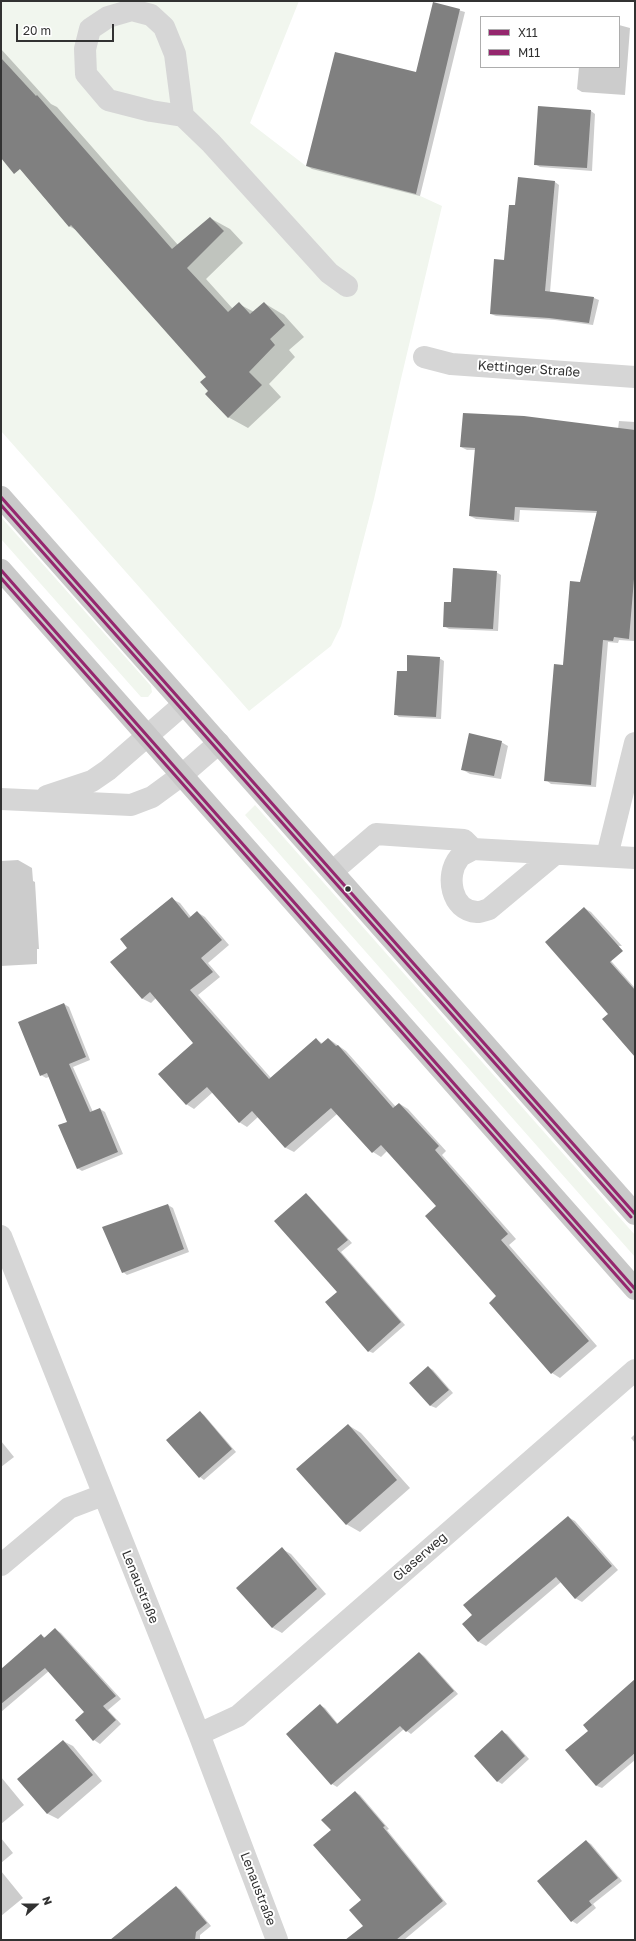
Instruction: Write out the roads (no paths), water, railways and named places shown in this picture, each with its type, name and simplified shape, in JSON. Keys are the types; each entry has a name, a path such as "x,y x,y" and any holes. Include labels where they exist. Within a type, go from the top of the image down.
{"main road":[{"path":"1,497 635,1214"},
{"path":"1,570 635,1289"}],"street":[{"path":"183,116 175,54 164,27 151,15 132,10 108,16 90,29 85,49 86,74 108,100 151,111 183,116 212,143 329,273 347,286"},
{"name":"Kettinger Straße","path":"424,357 451,364 635,377"},
{"path":"34,801 92,781 184,704"},
{"path":"1,799 131,805 148,800 182,775 219,743"},
{"path":"607,856 635,743"},
{"path":"333,871 376,834 464,840 473,849"},
{"path":"555,854 490,908 477,912 465,908 455,897 450,881 453,869 460,857 473,849 635,858"},
{"name":"Lenaustraße","path":"1,1236 199,1734 277,1940"},
{"name":"Glaserweg","path":"199,1734 238,1716 635,1370"},
{"path":"1,1565 69,1508 103,1495"}]}
